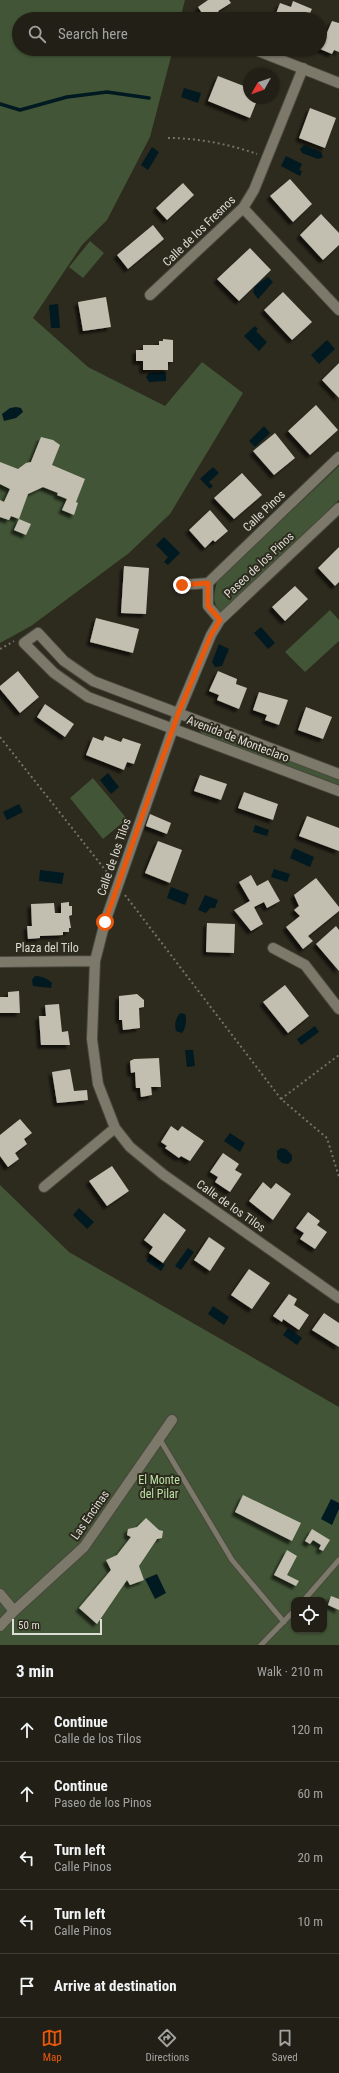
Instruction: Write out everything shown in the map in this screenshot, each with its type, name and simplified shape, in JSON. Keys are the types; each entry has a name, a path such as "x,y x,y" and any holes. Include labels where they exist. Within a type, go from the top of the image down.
{"street":[{"path":"271,56 339,83"},
{"name":"Calle de los Fresnos","path":"150,295 243,208 254,190 303,68"},
{"path":"243,208 339,310"},
{"name":"Calle Pinos","path":"208,583 339,457"},
{"name":"Paseo de los Pinos","path":"178,714 211,635 220,620 339,508"},
{"path":"182,585 208,583 208,606 220,620"},
{"name":"Avenida de Monteclaro","path":"339,774 178,714 93,680 64,661 38,633 24,643 54,673 88,697 339,791"},
{"name":"Calle de los Tilos","path":"178,714 117,885 105,922 95,961 92,1038 98,1084 115,1128 130,1147 164,1175 339,1298"},
{"path":"273,948 305,965 339,1009"},
{"name":"Plaza del Tilo","path":"0,962 95,961"},
{"path":"44,1187 115,1128"},
{"name":"Las Encinas","path":"0,1626 14,1611 84,1547 172,1420"},
{"path":"0,1594 14,1611"}],"lane":[{"path":"159,1438 232,1560 284,1622"},
{"path":"307,1597 339,1560"},
{"path":"261,1645 291,1614"}],"path":[{"path":"168,138 187,138 238,147 267,157"},
{"path":"0,737 117,885 281,1099 327,1138 339,1177"},
{"path":"281,1099 339,1055"}],"green space":[{"path":"0,0 185,0 182,12 12,12 12,56 171,56 150,137 107,220 82,245 33,318 88,367 165,406 202,362 243,393 170,514 129,553 31,626 0,643"},
{"path":"90,241 104,253 83,278 69,267"},
{"path":"339,466 339,500 221,613 214,598 217,581"},
{"path":"330,610 339,620 339,641 305,672 285,652"},
{"path":"203,728 339,778 339,785 202,734 199,730"},
{"path":"93,778 127,819 103,839 70,798"},
{"name":"El Monte del Pilar","path":"0,1185 69,1252 339,1407 339,1645 0,1645"}],"water":[{"path":"184,88 201,93 198,103 181,97"},
{"path":"304,145 321,152 323,157 318,159 302,153 300,149"},
{"path":"152,147 159,152 148,170 141,165"},
{"path":"286,156 302,164 299,170 302,171 300,176 281,166"},
{"path":"268,277 273,282 258,299 253,292 255,286"},
{"path":"58,304 60,328 51,328 49,305"},
{"path":"255,326 258,329 256,331 267,342 259,351 244,336"},
{"path":"327,340 335,349 319,364 311,355"},
{"path":"166,372 166,381 149,382 146,377 149,373"},
{"path":"10,408 21,408 23,412 16,418 4,421 2,414"},
{"path":"264,426 270,433 255,447 249,441"},
{"path":"213,467 219,473 209,482 213,486 210,489 200,479"},
{"path":"164,537 180,553 168,565 164,562 168,557 156,545"},
{"path":"261,627 275,643 268,649 254,633"},
{"path":"219,644 229,649 222,666 215,667 212,662"},
{"path":"108,773 119,787 111,794 100,780"},
{"path":"19,804 23,812 7,820 3,812"},
{"path":"255,825 269,830 267,836 253,832"},
{"path":"294,848 314,857 310,867 290,858"},
{"path":"274,869 290,874 287,882 271,877"},
{"path":"40,870 64,873 62,884 39,881"},
{"path":"171,887 189,894 185,905 167,898"},
{"path":"205,895 218,900 215,908 210,908 206,913 198,910"},
{"path":"35,976 49,980 52,983 51,988 33,986 32,980"},
{"path":"180,1013 185,1014 186,1018 182,1033 176,1031 175,1028 177,1017"},
{"path":"315,1026 319,1032 301,1045 297,1039"},
{"path":"185,1050 193,1050 195,1066 187,1067"},
{"path":"230,1133 245,1143 240,1152 224,1141"},
{"path":"281,1148 286,1149 292,1155 292,1160 288,1164 282,1163 277,1158 277,1151"},
{"path":"79,1208 94,1222 87,1229 73,1215"},
{"path":"188,1248 194,1252 181,1270 175,1266"},
{"path":"150,1255 165,1265 161,1271 146,1261"},
{"path":"213,1306 229,1317 224,1325 208,1314"},
{"path":"288,1328 302,1338 297,1345 283,1335"},
{"path":"331,1499 339,1503 339,1509 332,1525 321,1519"},
{"path":"157,1574 166,1593 155,1599 145,1579"}],"building":[{"path":"208,0 229,0 231,3 218,11 219,12 201,12 198,7"},
{"path":"293,1 312,9 310,12 277,12 280,3 291,7"},
{"path":"332,21 339,23 339,52 334,50 332,54 327,52 327,33"},
{"path":"218,76 243,86 243,104 256,104 250,118 208,101"},
{"path":"310,108 336,118 325,148 299,138"},
{"path":"290,179 312,204 293,222 270,196"},
{"path":"183,183 194,195 167,220 156,208"},
{"path":"321,214 339,233 339,245 323,260 300,235"},
{"path":"153,225 164,239 128,269 117,255"},
{"path":"250,248 271,270 239,301 217,279"},
{"path":"283,292 312,322 292,340 264,310"},
{"path":"106,297 111,327 83,331 78,302"},
{"path":"163,339 173,340 173,362 168,362 168,370 143,370 143,361 136,361 136,350 143,350 143,345 159,345 159,341 163,341"},
{"path":"339,363 339,398 322,380"},
{"path":"316,405 338,430 310,455 288,431"},
{"path":"275,433 295,458 274,475 253,451"},
{"path":"41,437 53,440 60,445 52,465 85,479 76,502 78,503 74,515 62,510 67,499 57,495 58,493 43,487 28,494 19,519 11,516 9,520 0,517 0,500 4,502 10,489 0,484 0,462 18,469 26,463 31,462"},
{"path":"242,473 262,495 234,519 214,498"},
{"path":"210,510 228,531 215,542 213,540 205,548 189,530"},
{"path":"19,519 31,524 26,535 14,530"},
{"path":"339,547 339,582 335,586 318,568"},
{"path":"124,566 149,568 146,614 121,613"},
{"path":"295,586 308,599 285,621 272,607"},
{"path":"96,618 139,629 133,653 90,642"},
{"path":"18,671 39,697 20,713 0,689 0,686"},
{"path":"218,671 237,679 236,684 247,688 239,709 217,700 219,695 209,691"},
{"path":"259,692 288,700 279,725 265,720 267,715 253,710"},
{"path":"45,704 74,724 65,737 37,717"},
{"path":"306,707 332,717 323,739 298,730"},
{"path":"105,736 121,742 123,738 141,744 134,764 127,762 124,770 86,755 93,737 103,741"},
{"path":"200,775 227,784 221,800 194,791"},
{"path":"244,792 278,804 273,820 238,808"},
{"path":"150,814 171,823 167,834 146,826"},
{"path":"307,816 339,828 339,851 299,836"},
{"path":"158,841 182,850 170,883 145,873"},
{"path":"251,875 257,886 268,880 280,901 267,908 264,902 254,907 263,924 251,931 234,910 250,901 239,882"},
{"path":"316,878 339,907 339,911 308,936 313,941 303,949 286,927 300,916 294,910 299,906 294,895"},
{"path":"69,902 69,906 72,906 72,915 69,916 71,928 69,928 69,932 63,932 63,935 40,936 40,938 28,939 27,926 32,926 31,904 54,903 55,913 61,913 61,903"},
{"path":"207,923 235,924 234,953 206,952"},
{"path":"336,926 339,930 339,971 316,944"},
{"path":"285,985 309,1016 288,1033 263,1002"},
{"path":"19,991 20,1013 0,1013 0,997 8,997 8,992"},
{"path":"137,994 144,1000 144,1007 139,1008 140,1028 123,1030 122,1020 119,1020 119,996"},
{"path":"59,1004 62,1032 68,1031 70,1045 41,1045 39,1016 46,1016 45,1005"},
{"path":"159,1058 161,1087 151,1087 152,1095 141,1097 140,1088 136,1088 135,1072 131,1073 130,1061 134,1059"},
{"path":"70,1069 74,1091 87,1090 88,1100 57,1103 52,1072"},
{"path":"20,1119 32,1133 24,1139 27,1144 15,1153 19,1159 8,1167 0,1156 0,1135"},
{"path":"171,1126 178,1131 182,1126 204,1141 190,1161 181,1156 179,1158 165,1148 167,1146 161,1142"},
{"path":"223,1153 239,1164 235,1170 242,1174 230,1192 215,1182 218,1177 210,1172"},
{"path":"112,1166 129,1191 107,1206 89,1181"},
{"path":"263,1182 271,1189 276,1183 291,1194 273,1220 249,1201"},
{"path":"308,1212 320,1221 317,1225 327,1232 315,1249 300,1239 304,1233 296,1228"},
{"path":"164,1213 186,1230 163,1263 149,1253 153,1247 144,1240"},
{"path":"209,1237 225,1248 210,1271 194,1260"},
{"path":"249,1269 270,1283 252,1309 231,1295"},
{"path":"289,1294 297,1299 294,1305 309,1315 299,1330 283,1319 282,1322 273,1316"},
{"path":"324,1313 339,1323 339,1347 312,1330"},
{"path":"243,1495 301,1523 292,1541 235,1512"},
{"path":"146,1518 159,1530 163,1531 162,1538 157,1539 139,1566 144,1580 130,1585 127,1580 97,1624 79,1608 111,1570 106,1560 117,1555 131,1537 127,1535 128,1529 137,1527"},
{"path":"312,1529 330,1540 323,1551 319,1549 321,1545 313,1540 310,1544 305,1541"},
{"path":"287,1550 297,1556 287,1575 299,1581 296,1586 274,1575"},
{"path":"331,1596 339,1599 339,1610 328,1605"}],"waterway":[{"path":"0,104 20,110 67,97 107,92 149,98"}],"route":[{"path":"105,922 178,714 211,635 220,620 208,606 208,583 182,585"}]}
